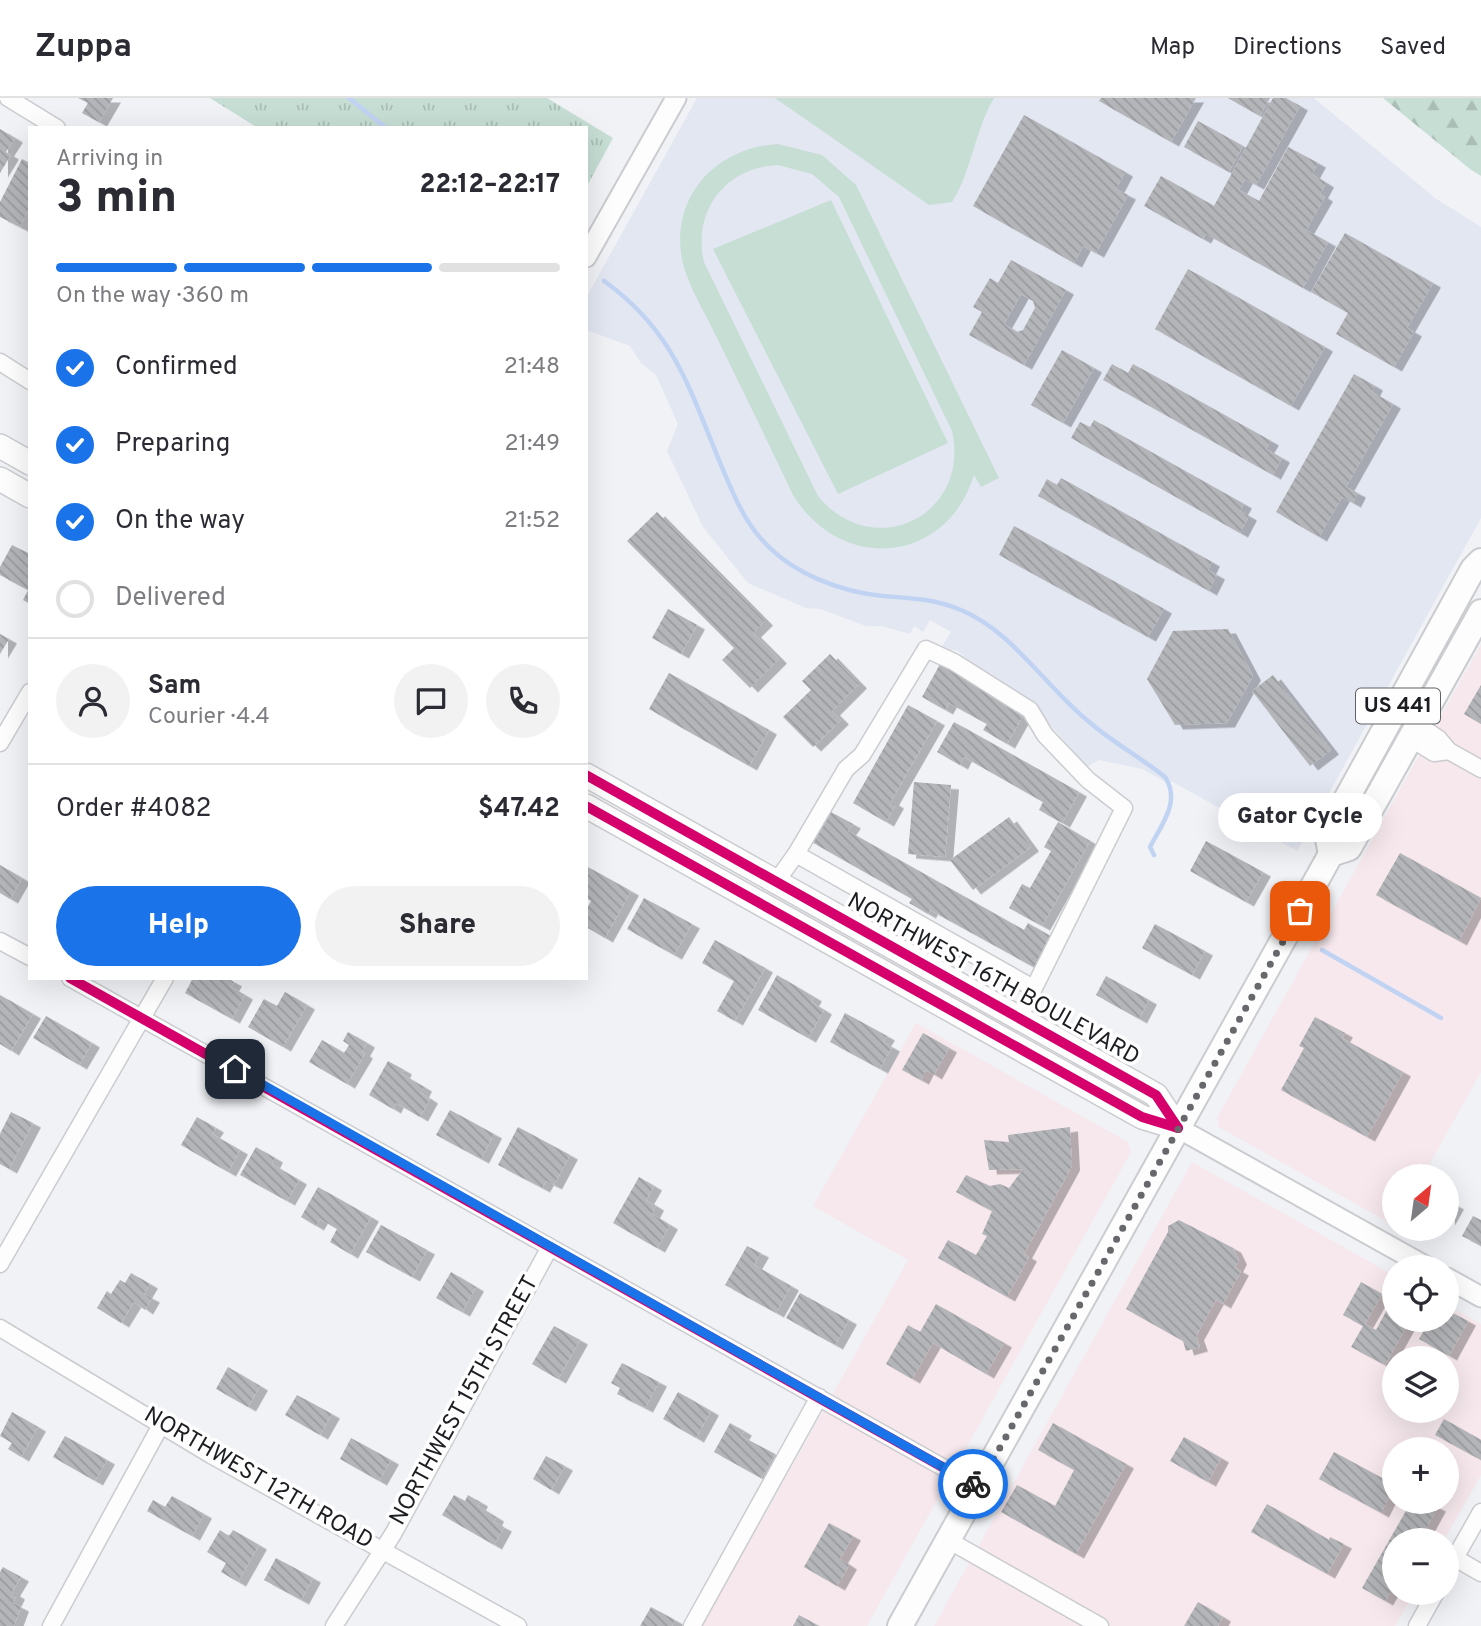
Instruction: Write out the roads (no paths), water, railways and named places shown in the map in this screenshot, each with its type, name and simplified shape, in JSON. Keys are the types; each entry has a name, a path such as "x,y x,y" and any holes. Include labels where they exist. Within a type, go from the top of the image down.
{"main road":[{"path":"0,446 28,462"},
{"path":"0,480 28,495"},
{"path":"1414,732 1409,718 1470,605 1477,565"},
{"name":"US 441","path":"900,1626 1331,854 1327,834 1477,565"},
{"name":"US 441","path":"1331,854 1349,848 1481,612"},
{"name":"NORTHWEST 16TH BOULEVARD","path":"588,776 1156,1095 1178,1128"},
{"path":"607,818 624,796"},
{"path":"588,807 1142,1117 1178,1128"},
{"path":"760,903 776,882"}],"street":[{"path":"8,98 54,126"},
{"path":"588,253 676,98"},
{"path":"0,362 28,380"},
{"path":"776,882 796,854 846,769 862,755 926,649 954,662 1030,710 1045,736 1088,780 1124,808 1019,1018"},
{"path":"0,743 28,695"},
{"path":"1414,732 1434,753 1448,751 1481,769"},
{"path":"796,854 1033,988"},
{"path":"0,941 28,956"},
{"path":"74,980 978,1487"},
{"path":"0,1264 165,980"},
{"path":"1178,1128 1406,1255"},
{"name":"NORTHWEST 15TH STREET","path":"334,1626 382,1550 550,1247"},
{"path":"1459,1285 1481,1297"},
{"name":"NORTHWEST 12TH ROAD","path":"0,1328 161,1425 518,1626"},
{"path":"692,1626 819,1396"},
{"path":"51,1626 161,1425"},
{"path":"1459,1551 1481,1512"},
{"path":"948,1540 1100,1626"},
{"path":"1459,1567 1481,1573"},
{"path":"1417,1626 1429,1605"}],"waterway":[{"path":"349,98 384,126"},
{"path":"604,281 647,320 677,363 739,506 765,543 790,564 819,580 867,594 942,603 979,619 996,631 1088,721 1165,777 1171,795 1170,804 1150,847 1154,855"},
{"path":"1322,950 1441,1018"}],"place":[{"name":"Gator Cycle","path":"1300,911"}]}
